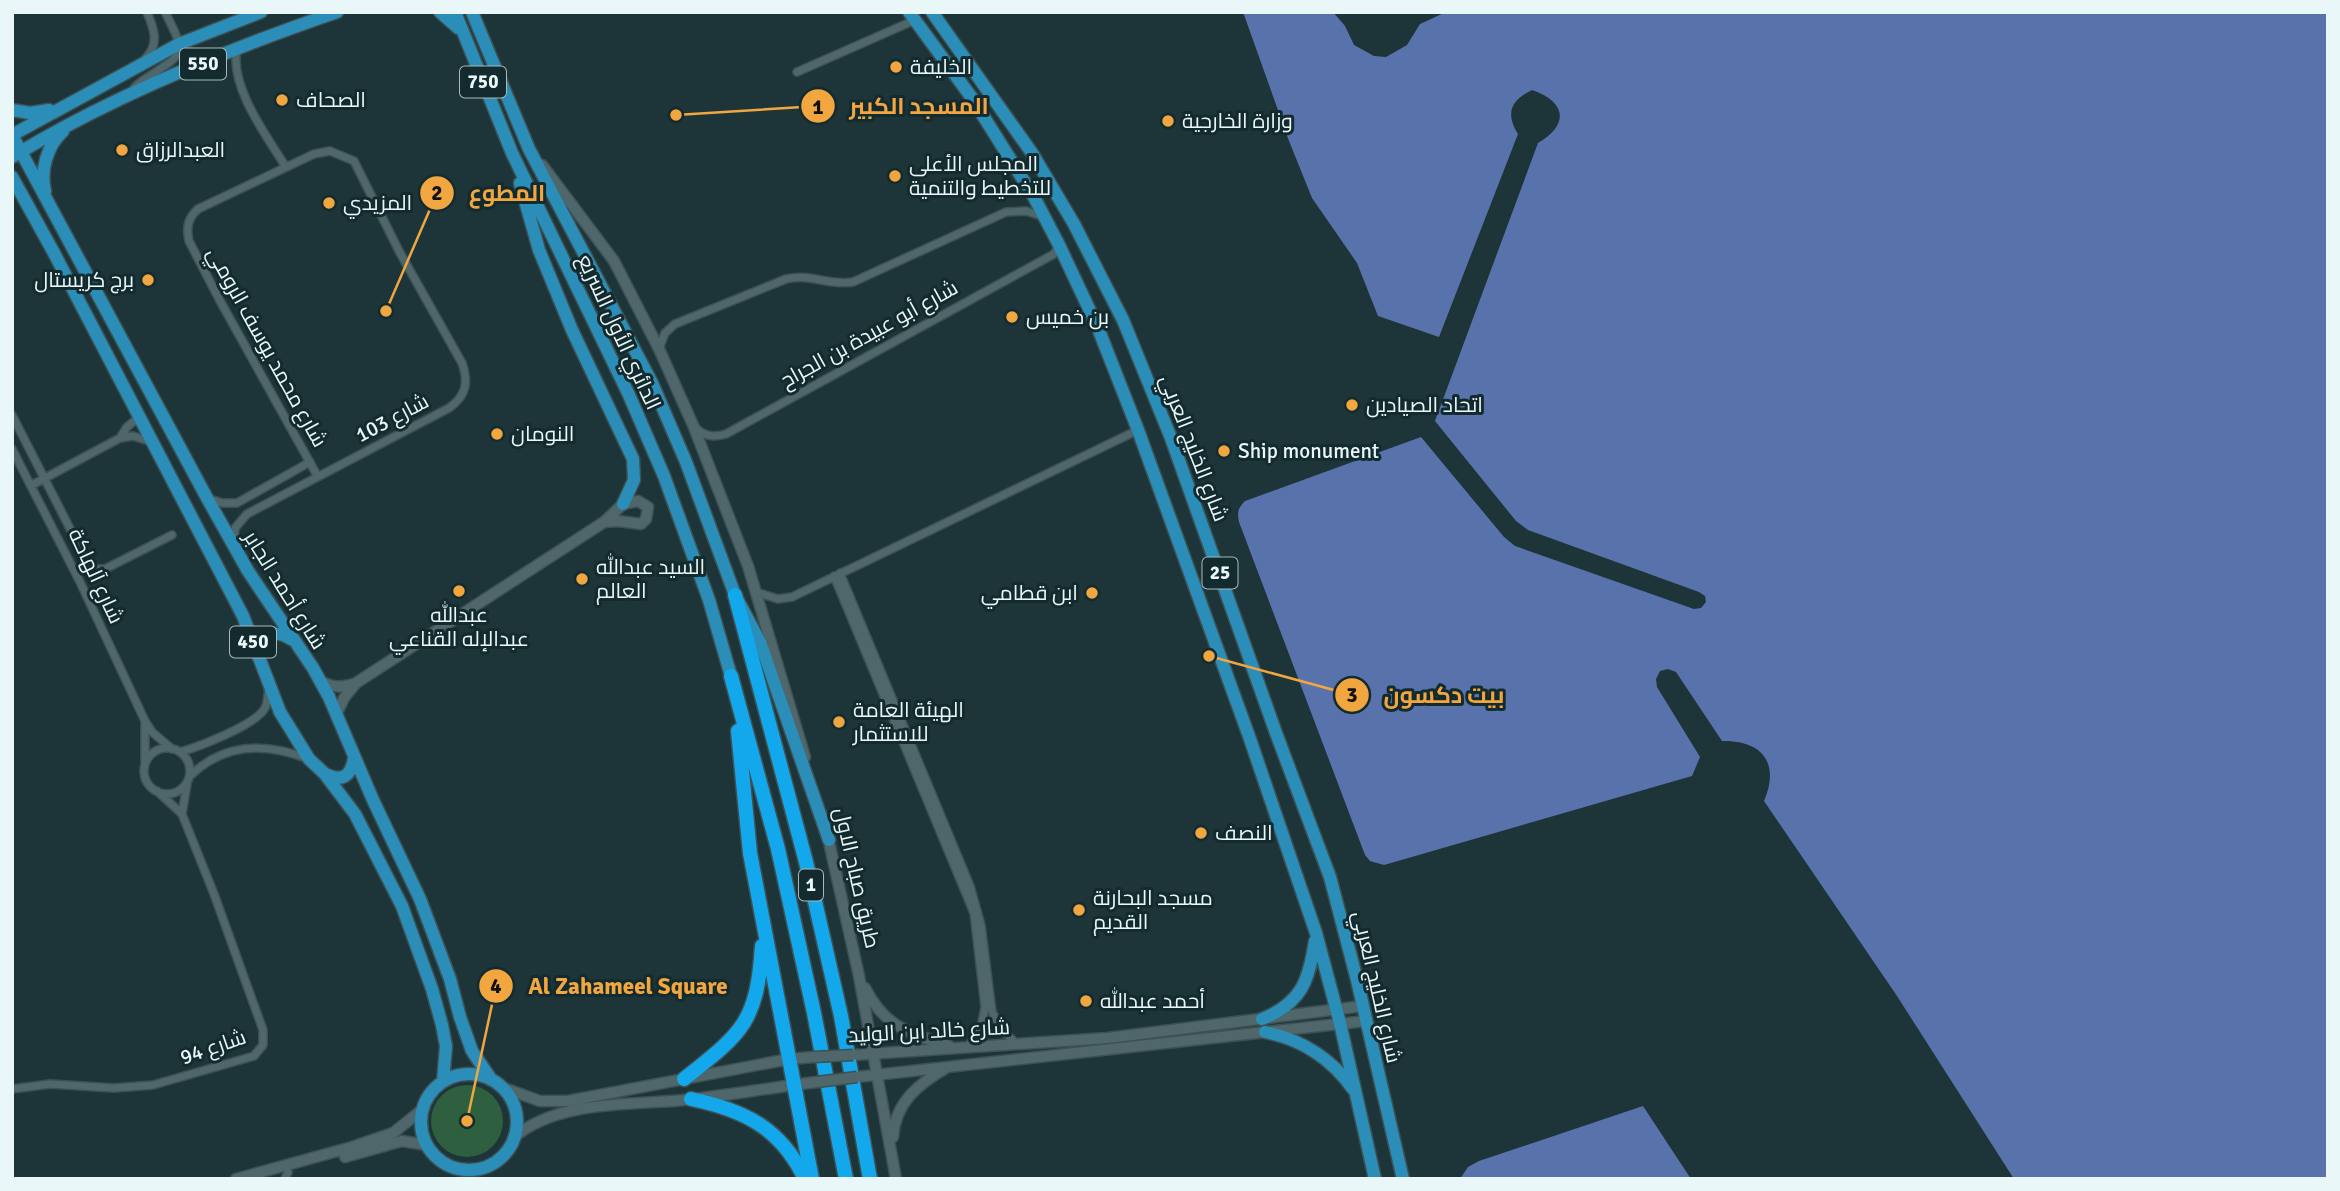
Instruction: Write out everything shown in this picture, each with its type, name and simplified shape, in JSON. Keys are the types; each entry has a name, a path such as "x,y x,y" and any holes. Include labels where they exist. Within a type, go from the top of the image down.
{"highway":[{"name":"1","path":"735,595 809,875 841,1016 870,1179"},
{"name":"1","path":"731,677 778,849 814,1013 846,1179"},
{"path":"735,695 750,853 812,1179"},
{"path":"684,1079 732,1041 747,1020 759,981 763,923"},
{"path":"691,1099 742,1113 760,1124 777,1138 796,1160 805,1179"}],"main road":[{"name":"550","path":"12,135 179,44 261,12"},
{"name":"550","path":"16,154 129,96 237,49 337,12"},
{"path":"440,12 464,35"},
{"name":"الدائري الأول السريع","path":"455,12 512,153 629,396 664,476 709,600 731,677"},
{"name":"شارع الخليج العربي","path":"932,12 1032,153 1074,224 1123,320 1171,438 1330,877 1403,1179"},
{"name":"الدائري الأول السريع","path":"474,15 529,149 652,383 686,462 735,595 760,642 829,840"},
{"name":"شارع الخليج العربي","path":"913,16 972,98 1046,218 1098,328 1138,430 1272,799 1316,933 1337,1010 1375,1179"},
{"path":"12,110 30,113 60,107"},
{"path":"47,202 43,184 49,149 59,135 73,123"},
{"name":"شارع أحمد الجابر","path":"12,135 16,154 47,202 234,547 320,680 337,713 354,758 419,899 450,979 472,1051 496,1083"},
{"name":"الدائري الأول السريع","path":"529,149 614,261 659,349 693,425 733,524 756,592"},
{"path":"337,713 344,698 356,683 604,522 623,504 634,480 633,458 572,330 539,250 512,153"},
{"name":"شارع أحمد الجابر","path":"12,177 243,616 280,712 309,759 324,773 355,814 402,906 442,1025 447,1058 443,1082"},
{"path":"12,195 29,209"},
{"path":"132,405 145,405 149,394"},
{"path":"139,417 155,416 165,421"},
{"path":"604,522 618,521 636,525 646,519 648,507 642,503 632,501 623,504"},
{"name":"طريق صباح الاول","path":"756,592 829,840 859,976 896,1179"},
{"path":"259,658 266,638 271,634 278,633 292,639"},
{"path":"320,680 328,686 338,687 356,683"},
{"path":"324,773 339,778 346,777 351,772 354,758"},
{"path":"1316,933 1306,983 1290,1005 1264,1026 1321,1055 1344,1076 1356,1093"},
{"path":"859,976 871,1001 884,1018 904,1032 955,1048"},
{"name":"شارع خالد ابن الوليد","path":"513,1138 531,1124 552,1116 611,1105 691,1099 951,1065 1109,1051 1264,1026 1363,1006"},
{"path":"442,1025 453,1026 460,1017"},
{"name":"شارع خالد ابن الوليد","path":"496,1083 529,1098 553,1102 789,1059 1366,1021"},
{"path":"892,1154 894,1124 905,1099 926,1079 951,1065"},
{"path":"496,1083 472,1074 452,1077 443,1082 427,1099 423,1110 421,1124 427,1145 438,1158 452,1167 479,1168 503,1155 513,1138"},
{"name":"450","path":"496,1083 509,1095 516,1116 513,1138"},
{"path":"236,1179 393,1133 423,1110"},
{"path":"265,1179 286,1176 402,1141 427,1145"},
{"path":"489,1179 496,1161"},
{"path":"452,1167 458,1179"}],"street":[{"path":"139,65 149,55 155,38 147,12"},
{"path":"129,96 138,82 174,59 179,44 165,12"},
{"path":"797,72 913,16"},
{"path":"237,49 236,64 247,105 286,167"},
{"name":"شارع محمد يوسف الرومي","path":"318,477 189,241 187,231 192,215 198,209 323,151 340,153 354,161 399,251 462,363 466,386"},
{"path":"659,349 665,333 676,324 786,279 800,277 853,282 1006,212 1026,211 1046,218"},
{"name":"شارع أبو عبيدة بن الجراح","path":"693,425 702,434 726,434 1054,254 1059,245"},
{"name":"شارع 103","path":"234,547 235,528 247,514 449,408 457,402 466,386"},
{"path":"12,415 86,560 96,569 109,567 172,535"},
{"path":"120,438 127,427 139,417"},
{"path":"756,592 771,598 785,598 1138,430"},
{"path":"32,485 120,438 133,436 152,442"},
{"name":"شارع آلهاكة","path":"12,449 32,485 145,721 152,732 176,750"},
{"path":"207,498 222,503 237,503 310,462"},
{"path":"837,574 970,886 981,925 988,1006 981,1028 967,1048"},
{"path":"269,685 265,708 256,718 200,745 176,750 166,748 154,752 144,768 148,784 157,791 174,793 203,764 239,748 277,749 309,759"},
{"name":"شارع آلهاكة","path":"144,768 145,721"},
{"path":"176,750 187,760 188,779 182,814"},
{"name":"شارع 94","path":"12,1089 50,1084 114,1088 153,1085 254,1056 263,1045 263,1030 182,814 157,791"},
{"path":"988,1006 1002,1030 1018,1045"}],"green space":[{"path":"467,1085 487,1091 497,1101 503,1121 497,1141 487,1151 467,1157 447,1151 437,1141 431,1121 437,1101 447,1091"}],"water":[{"path":"1243,12 1333,12 1345,26 1354,45 1374,56 1386,57 1407,45 1420,24 1446,12 2328,12 2328,1179 2014,1179 1897,996 1764,801 1770,776 1769,765 1764,757 1748,745 1722,741 1676,672 1668,669 1660,671 1656,679 1657,687 1700,757 1692,776 1384,865 1370,861 1365,855 1239,522 1239,510 1245,501 1421,437 1504,537 1515,546 1694,609 1701,608 1706,602 1705,596 1699,592 1528,530 1516,521 1435,421 1538,143 1555,129 1559,121 1557,107 1544,95 1532,90 1519,98 1512,108 1512,120 1518,134 1439,337 1378,316 1357,263 1312,198"},
{"path":"1643,1106 1691,1179 1460,1179 1468,1167 1479,1161"}],"place":[{"name":"الخليفة","path":"896,67"},
{"name":"الصحاف","path":"282,100"},
{"name":"المسجد الكبير","path":"676,115"},
{"name":"وزارة الخارجية","path":"1168,121"},
{"name":"العبدالرزاق","path":"122,150"},
{"name":"المجلس الأعلى للتخطيط والتنمية","path":"895,176"},
{"name":"المزيدي","path":"329,203"},
{"name":"برج كريستال","path":"148,280"},
{"name":"المطوع","path":"386,311"},
{"name":"بن خميس","path":"1012,317"},
{"name":"اتحاد الصيادين","path":"1352,405"},
{"name":"النومان","path":"497,434"},
{"name":"Ship monument","path":"1224,451"},
{"name":"السيد عبدالله العالم","path":"582,579"},
{"name":"عبدالله عبدالإله القناعي","path":"459,591"},
{"name":"ابن قطامي","path":"1092,593"},
{"name":"بيت دكسون","path":"1209,656"},
{"name":"الهيئة العامة للاستثمار","path":"839,722"},
{"name":"النصف","path":"1201,833"},
{"name":"مسجد البحارنة القديم","path":"1079,910"},
{"name":"أحمد عبدالله","path":"1086,1001"},
{"name":"Al Zahameel Square","path":"467,1121"}]}
